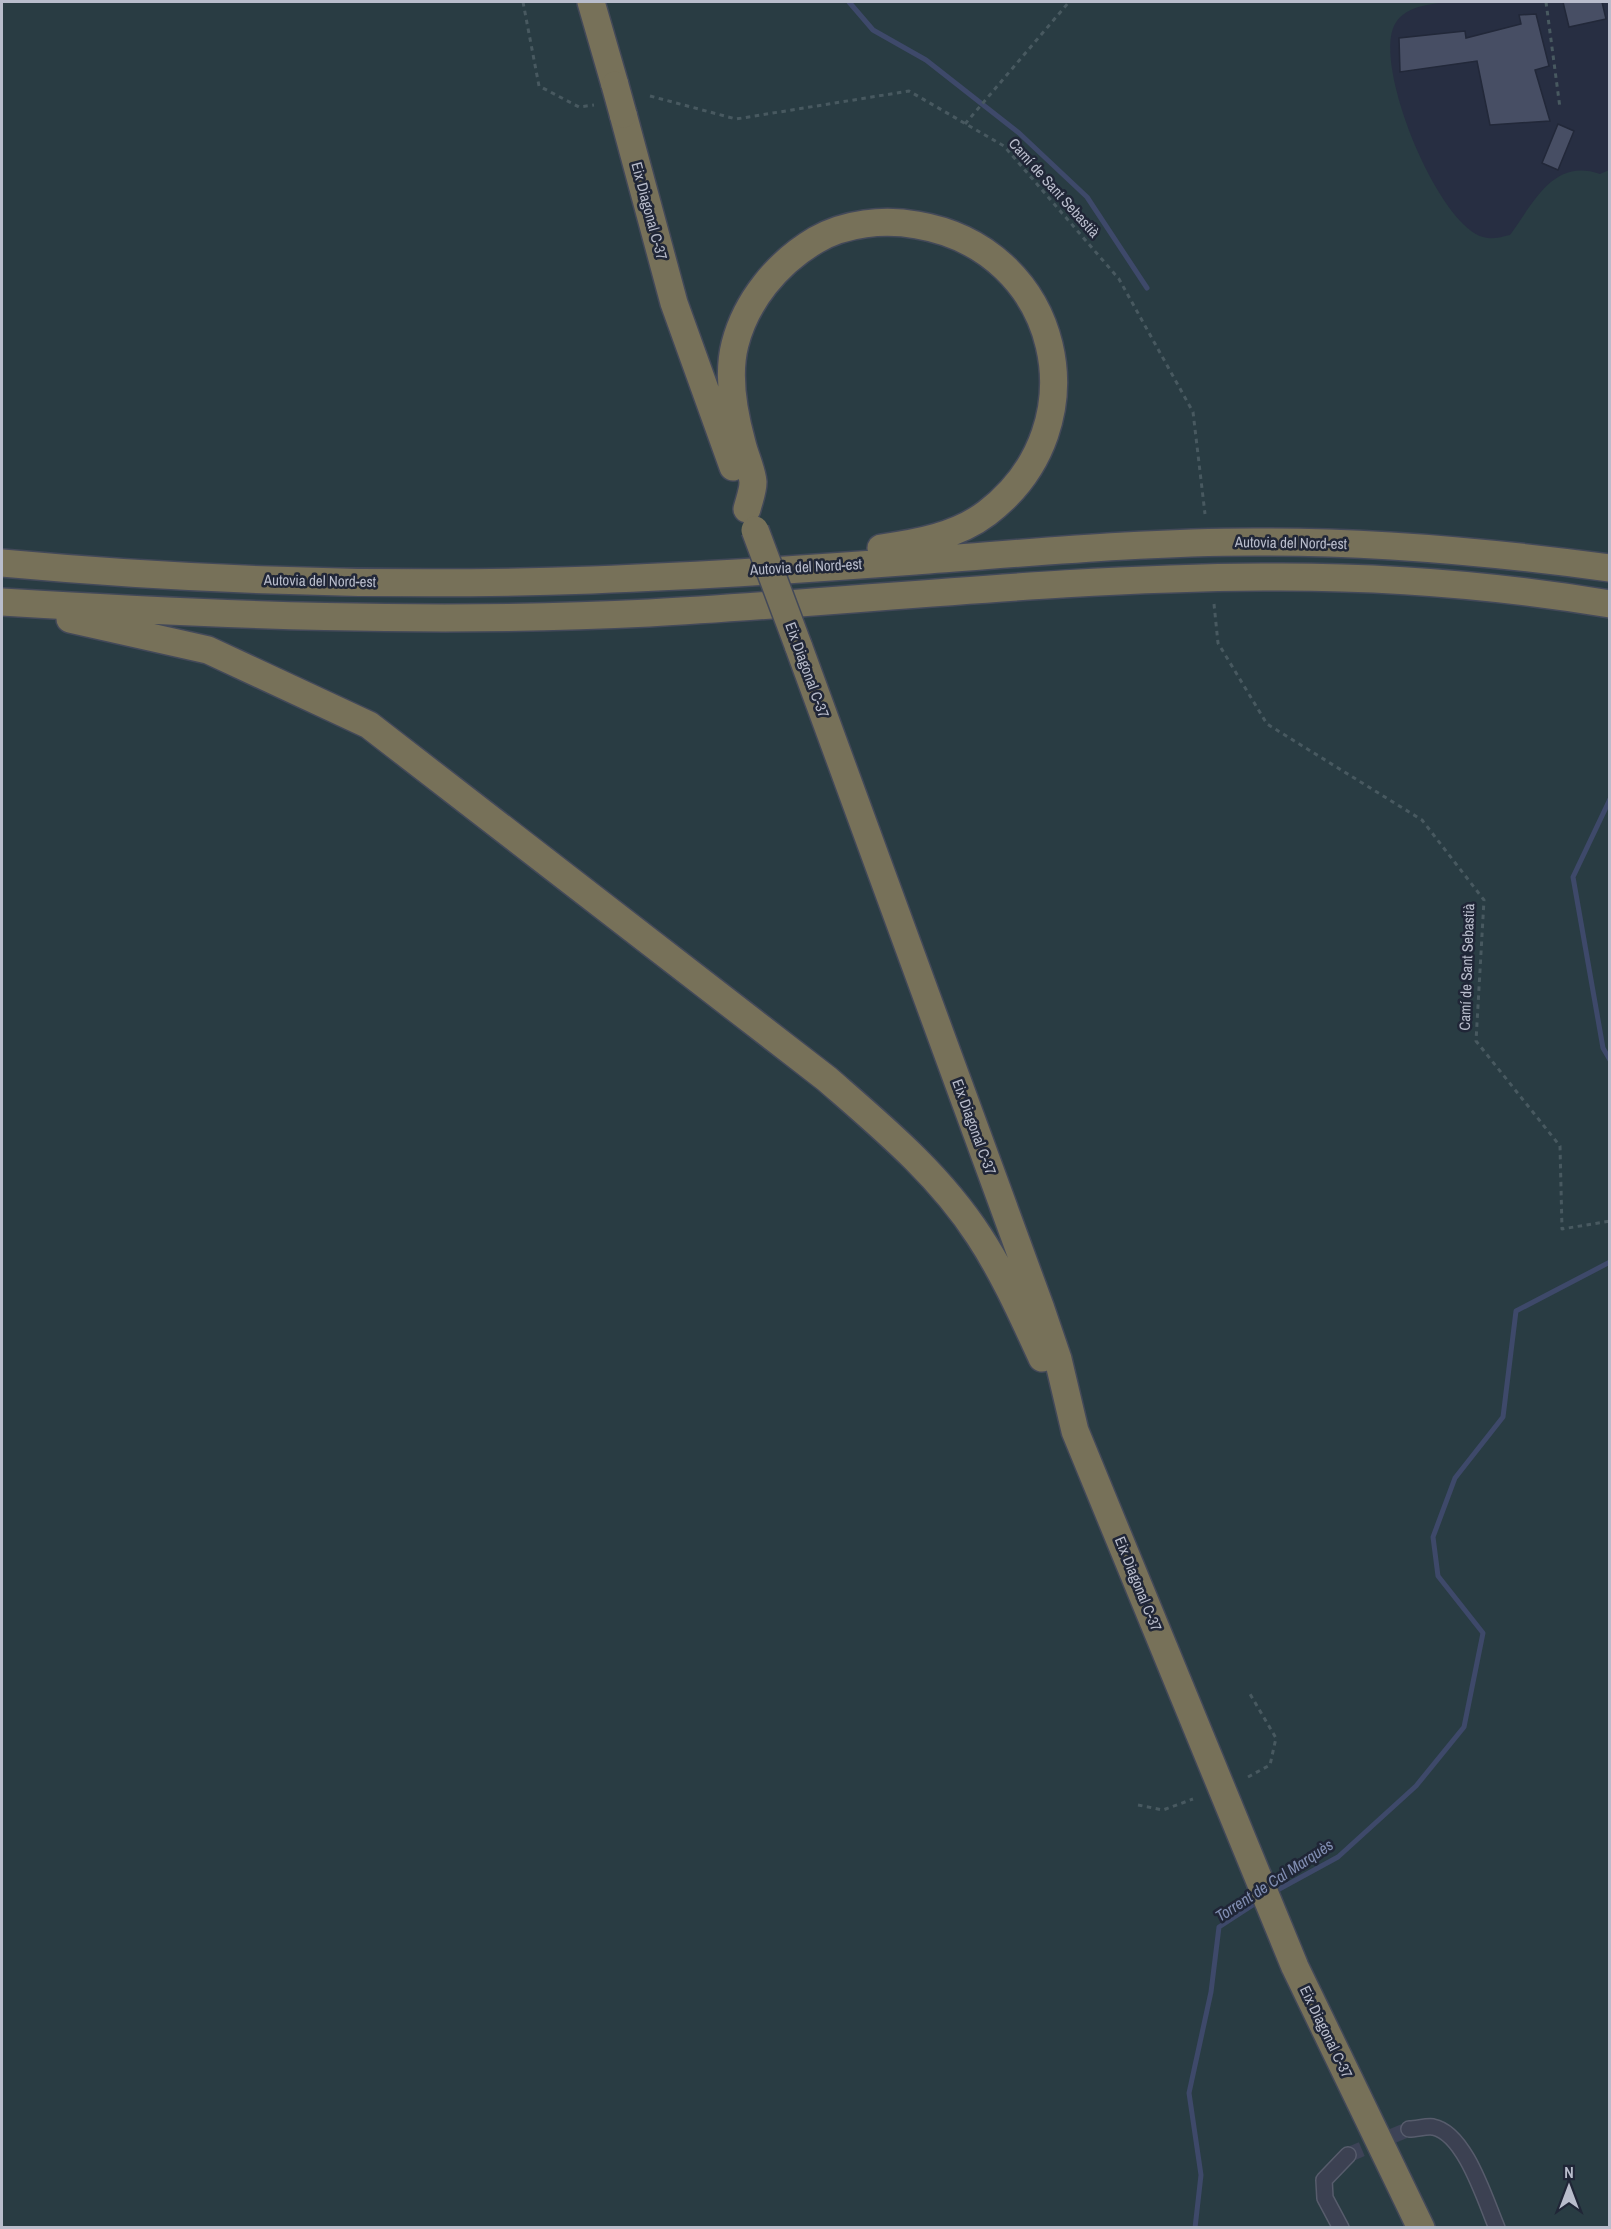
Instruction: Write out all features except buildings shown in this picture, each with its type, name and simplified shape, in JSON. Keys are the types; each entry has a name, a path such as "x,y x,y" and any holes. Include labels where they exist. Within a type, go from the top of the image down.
{"highway":[{"name":"Eix Diagonal C-37","path":"591,2 674,303 751,520 1052,1339 1075,1431 1295,1967 1421,2228"},
{"path":"595,580 639,564 874,548 932,539 985,515 1025,476 1039,451 1049,419 1053,388 1052,359 1034,301 1014,275 990,253 966,240 936,228 900,222 872,223 830,232 806,246 780,267 759,292 734,345 734,401 753,483 751,520"},
{"name":"Autovia del Nord-est","path":"2,563 218,579 422,584 595,580 915,561 1050,550 1253,542 1410,546 1509,555 1610,568"},
{"path":"2,603 307,617 456,619 644,613 1126,580 1266,576 1443,584 1610,604"},
{"path":"2,603 208,650 369,725 827,1079 921,1164 955,1203 1010,1288 1075,1431"}],"street":[{"path":"1410,2129 1432,2127 1446,2133 1460,2145 1497,2228"},
{"path":"1341,2228 1325,2198 1324,2180 1348,2155"}],"path":[{"path":"523,2 539,86 579,107 594,105"},
{"path":"965,124 1069,2"},
{"path":"1546,2 1560,108"},
{"name":"Camí de Sant Sebastià","path":"650,96 736,119 909,91 1004,146 1119,279 1194,412 1205,513"},
{"name":"Camí de Sant Sebastià","path":"1214,604 1218,643 1267,724 1422,820 1484,900 1476,1041 1560,1146 1562,1229 1610,1221"},
{"path":"1248,1777 1270,1765 1276,1738 1250,1694"},
{"path":"1138,1804 1163,1810 1194,1799"}],"shaded area":[{"path":"2,2 1457,2 1423,6 1407,12 1395,24 1390,44 1393,72 1401,106 1413,141 1447,204 1465,226 1486,238 1510,235 1536,198 1557,178 1569,172 1584,170 1600,174 1609,170 1609,2227 2,2228"}],"waterway":[{"path":"849,2 873,30 926,60 1019,133 1087,197 1147,288"},
{"name":"Torrent de Cal Marquès","path":"1610,799 1573,877 1603,1048 1610,1060"},
{"name":"Torrent de Cal Marquès","path":"1272,1893 1338,1857 1416,1786 1464,1727 1483,1633 1438,1576 1433,1537 1455,1478 1503,1417 1516,1311 1610,1262"},
{"name":"Torrent de Cal Marquès","path":"1195,2228 1201,2175 1189,2093 1211,1992 1219,1927 1259,1901"}],"tunnel":[{"path":"1348,2155 1409,2129"}]}
